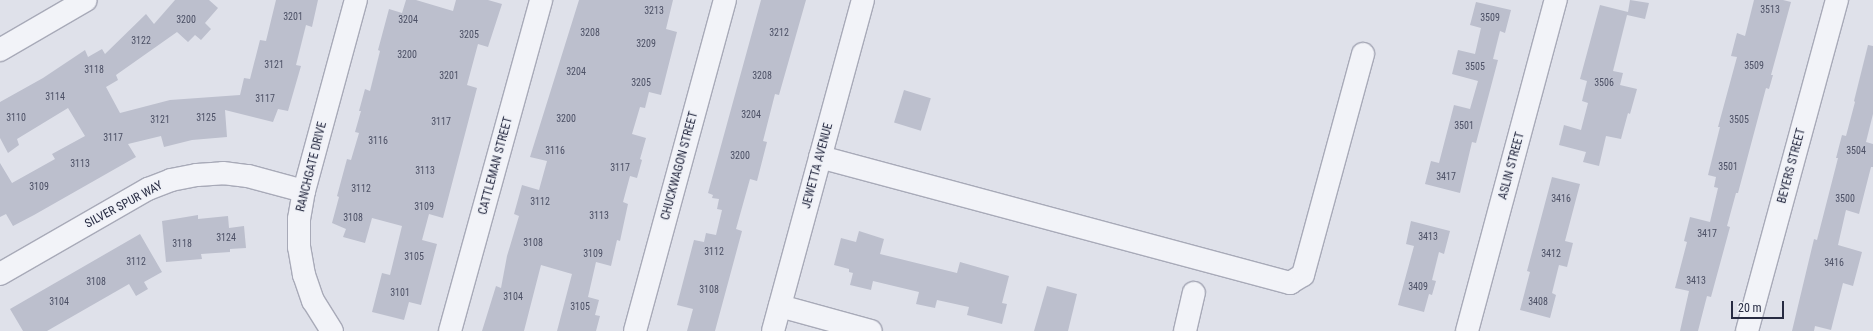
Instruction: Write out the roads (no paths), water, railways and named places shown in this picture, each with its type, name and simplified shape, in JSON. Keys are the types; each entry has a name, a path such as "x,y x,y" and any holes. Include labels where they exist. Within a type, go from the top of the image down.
{"street":[{"path":"0,50 86,0"},
{"name":"RANCHGATE DRIVE","path":"332,331 313,301 304,275 299,247 299,218 304,191 356,0"},
{"name":"CATTLEMAN STREET","path":"450,331 541,0"},
{"name":"CHUCKWAGON STREET","path":"635,331 725,0"},
{"name":"JEWETTA AVENUE","path":"773,331 863,0"},
{"name":"ASLIN STREET","path":"1467,331 1556,0"},
{"name":"BEYERS STREET","path":"1747,331 1837,0"},
{"path":"820,157 1290,283 1303,275 1363,54"},
{"name":"SILVER SPUR WAY","path":"0,274 148,189 171,180 197,174 223,173 248,176 304,191"},
{"path":"1185,331 1194,293"},
{"path":"780,306 871,331"}]}
